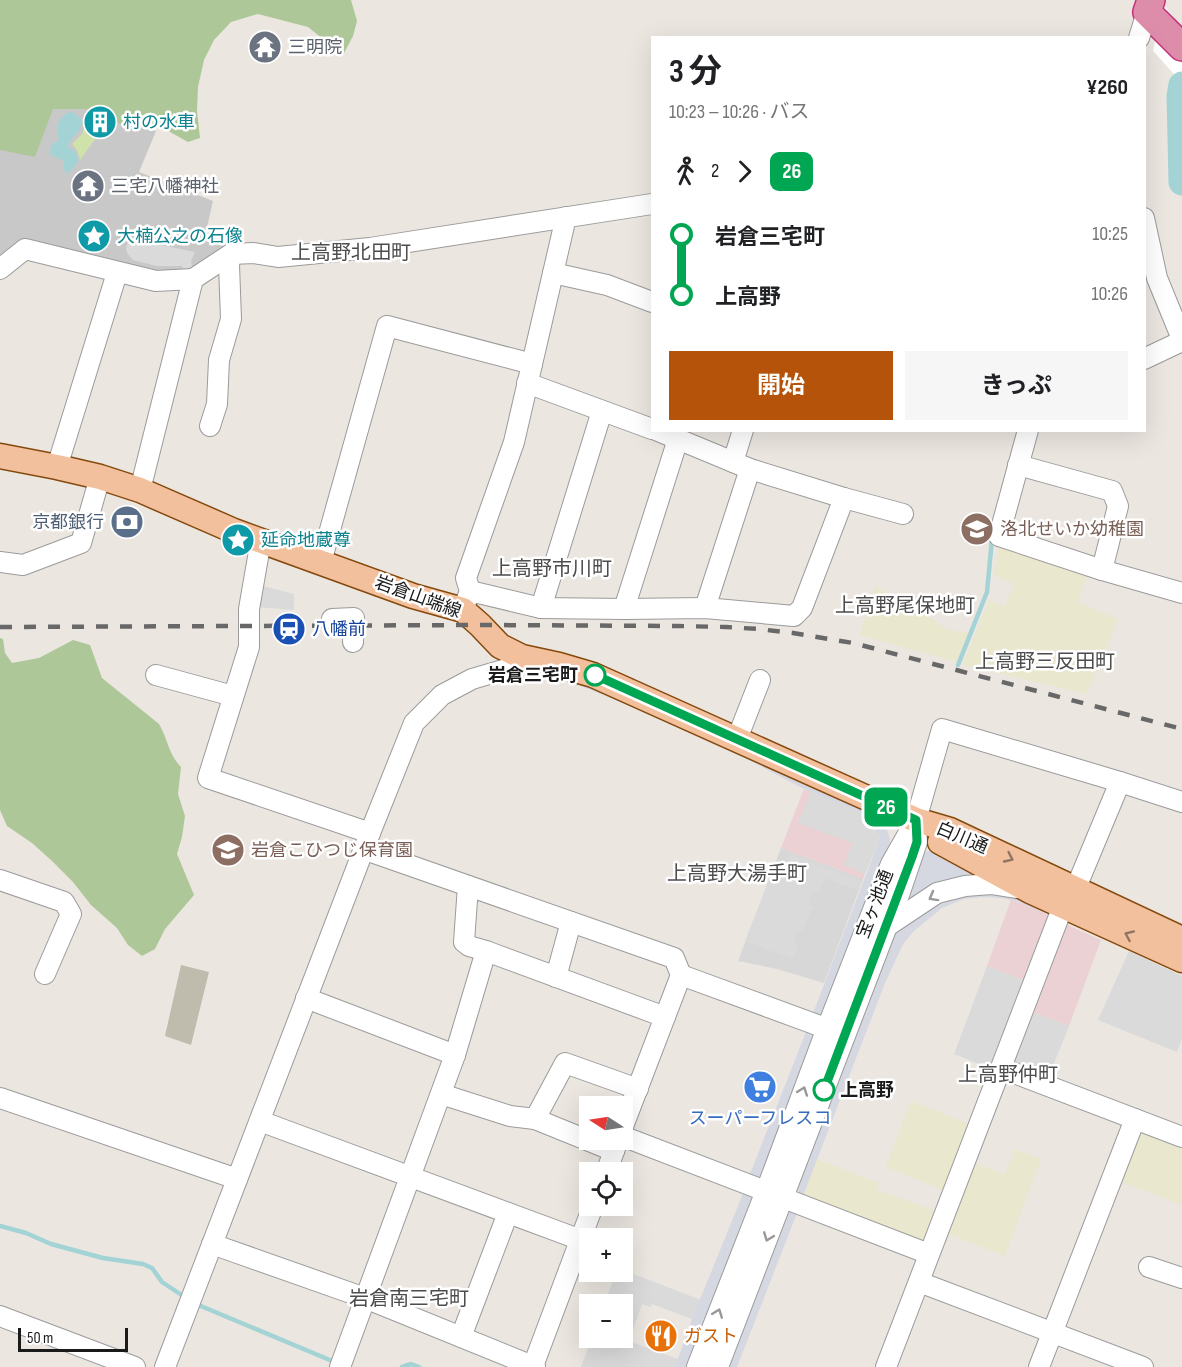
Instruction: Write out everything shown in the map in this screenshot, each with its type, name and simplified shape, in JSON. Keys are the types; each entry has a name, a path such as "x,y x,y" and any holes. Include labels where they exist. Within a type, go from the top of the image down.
{"highway":[{"path":"1148,18 1182,47"}],"main road":[{"name":"岩倉山端線","path":"0,456 100,477 140,490 234,531 413,596 466,601 480,625 500,646 522,657 593,675 916,820"},
{"name":"白川通","path":"916,820 940,843 1030,891 1069,898 1182,939"},
{"name":"白川通","path":"916,820 950,830 1182,960"}],"street":[{"path":"0,269 25,249 156,281 193,279 231,254 254,253 278,257 370,248 651,204"},
{"path":"566,217 514,442 465,578 466,601 541,608 705,608 794,616 802,608 844,498"},
{"path":"1146,227 1157,278 1182,340 1146,358"},
{"path":"210,426 217,404 219,360 231,319 229,265 231,254"},
{"path":"57,467 117,273"},
{"path":"553,273 608,285 651,302"},
{"path":"140,490 193,279"},
{"path":"321,561 387,326 532,364"},
{"path":"527,383 651,429"},
{"path":"541,608 602,411"},
{"path":"659,432 741,465 903,514"},
{"path":"705,608 741,465 743,432"},
{"path":"1027,432 999,536 1102,570 1182,593"},
{"path":"624,609 678,439"},
{"path":"1018,465 1112,491 1118,506 1102,570"},
{"path":"0,562 23,565 81,543 100,477"},
{"path":"261,540 249,609 249,647 208,778 367,841 468,886 674,958 681,975 633,1102"},
{"path":"332,619 354,618 353,642"},
{"path":"165,1367 414,723 442,695 472,678 506,669 522,657"},
{"path":"156,675 233,696"},
{"path":"737,738 759,680"},
{"path":"916,820 942,729 1182,802"},
{"path":"886,1367 1069,898 1120,782"},
{"name":"宝ヶ池通","path":"836,1032 886,927 917,842 916,820"},
{"name":"宝ヶ池通","path":"718,1367 775,1194 836,1032 891,864 916,820"},
{"path":"0,880 64,902 71,914 45,974"},
{"path":"886,927 937,893 965,886 991,884 1030,891"},
{"path":"468,886 464,942 469,946 665,1017"},
{"path":"556,977 571,922"},
{"path":"340,1367 455,1055 486,951"},
{"path":"681,975 836,1032"},
{"path":"306,998 455,1055"},
{"path":"535,1119 565,1063 638,1089"},
{"path":"1001,1068 1182,1137"},
{"path":"441,1094 510,1116 535,1119 579,1131"},
{"path":"0,1098 237,1179"},
{"path":"1039,1367 1134,1119"},
{"path":"260,1120 579,1239"},
{"path":"633,1147 775,1194 929,1254"},
{"name":"宝ヶ池通","path":"697,1367 775,1194"},
{"path":"461,1337 508,1213"},
{"path":"212,1244 365,1298 534,1367 579,1245"},
{"path":"1149,1267 1182,1278"},
{"path":"919,1282 1143,1367"},
{"path":"0,1316 135,1367"}],"shaded area":[{"name":"三宅八幡神社","path":"0,94 57,98 156,131 139,172 213,201 205,236 230,242 226,250 200,268 157,275 22,245 0,265"},
{"path":"137,240 195,252 191,261 193,269 185,272 182,266 157,266 133,260 126,248 128,242 136,243"},
{"path":"1000,544 1088,573 1078,603 1118,619 1087,694 963,665 989,600 1005,606 1014,584 993,574"},
{"path":"259,585 294,594 294,610 256,607"},
{"path":"875,585 894,600 924,613 946,629 969,633 956,662 860,635"},
{"path":"537,672 573,676 876,813 885,824 890,839 889,849 824,1014 812,1016 880,838 863,814 804,789 705,737 586,688"},
{"path":"804,789 862,814 865,874 863,879 781,848"},
{"path":"811,792 862,814 880,838 865,874 844,865 852,843 798,823"},
{"path":"781,848 863,879 824,983 777,969 738,961"},
{"path":"932,849 983,876 902,905 924,853"},
{"path":"791,854 862,881 859,891 825,878 818,894 813,892 808,905 813,907 803,931 798,930 793,943 799,945 793,959 745,941 777,860 787,863"},
{"path":"996,888 1050,908 1052,916 1019,902 1001,898 964,899 942,908 914,931 903,944 885,983 803,1196 799,1194 796,1184 895,933 930,904"},
{"path":"1011,900 1052,916 1028,982 987,966"},
{"path":"1063,923 1101,940 1069,1026 1028,1010"},
{"path":"1129,951 1182,976 1182,1038 1177,1052 1098,1020"},
{"path":"181,965 209,972 191,1045 165,1036"},
{"path":"987,966 1028,982 994,1070 954,1054"},
{"path":"1028,1010 1069,1026 1049,1076 1009,1060"},
{"path":"808,1027 815,1037 764,1175 748,1179"},
{"path":"911,1101 972,1125 945,1191 886,1167"},
{"path":"1145,1127 1182,1141 1182,1205 1118,1181 1137,1131"},
{"path":"1015,1149 1041,1159 1005,1256 944,1232 972,1162 1005,1174"},
{"path":"817,1159 879,1183 876,1189 938,1212 928,1236 918,1241 803,1196"},
{"path":"745,1189 751,1193 753,1198 690,1367 675,1367 692,1319"},
{"path":"790,1207 799,1208 737,1367 724,1367"},
{"path":"633,1274 701,1300 692,1319 652,1304 650,1307 642,1304 633,1330 633,1294 608,1294 612,1282 633,1282"},
{"path":"633,1342 678,1359 675,1367 581,1367 588,1348 633,1348"}],"green space":[{"path":"0,0 351,0 357,21 353,36 343,55 308,27 258,14 231,22 214,40 204,60 198,87 197,111 200,138 188,142 163,128 125,126 90,109 53,109 35,157 0,150"},
{"path":"86,123 101,131 80,160 72,144 82,134"},
{"path":"0,638 3,639 5,653 12,663 39,658 73,640 90,645 102,678 159,724 173,757 181,767 178,794 185,816 177,854 194,895 165,929 155,949 142,956 128,945 117,928 91,905 52,861 32,843 7,826 0,810"}],"water":[{"path":"70,112 81,119 81,124 79,131 68,146 76,153 78,159 76,165 67,174 64,161 49,154 52,144 59,140 60,120"}],"pier":[{"path":"1163,4 1182,29 1182,83 1153,51"}],"waterway":[{"path":"1182,85 1180,96 1182,182"},
{"path":"958,665 987,592 992,539"},
{"path":"0,1226 26,1233 51,1244 103,1258 143,1264 152,1268 162,1282 186,1298"},
{"path":"196,1304 337,1363"},
{"path":"402,1367 411,1364 419,1367"}],"railway":[{"path":"0,627 480,625 678,626 758,629 853,643 1182,729"}],"bus line":[{"name":"26","path":"595,675 916,820 917,842 912,857 824,1090"}],"place":[{"name":"三明院","path":"265,47"},
{"name":"村の水車","path":"100,122"},
{"name":"三宅八幡神社","path":"88,186"},
{"name":"大楠公之の石像","path":"94,236"},
{"name":"京都銀行","path":"127,522"},
{"name":"洛北せいか幼稚園","path":"977,529"},
{"name":"延命地蔵尊","path":"238,540"},
{"name":"八幡前","path":"289,629"},
{"name":"岩倉三宅町","path":"595,675"},
{"name":"岩倉こひつじ保育園","path":"228,850"},
{"name":"スーパーフレスコ","path":"760,1087"},
{"name":"上高野","path":"824,1090"},
{"name":"ガスト","path":"661,1336"}],"district":[{"name":"上高野北田町","path":"351,253"},
{"name":"上高野市川町","path":"552,569"},
{"name":"上高野尾保地町","path":"905,606"},
{"name":"上高野三反田町","path":"1045,662"},
{"name":"上高野大湯手町","path":"737,874"},
{"name":"上高野仲町","path":"1008,1075"},
{"name":"岩倉南三宅町","path":"409,1299"}]}
